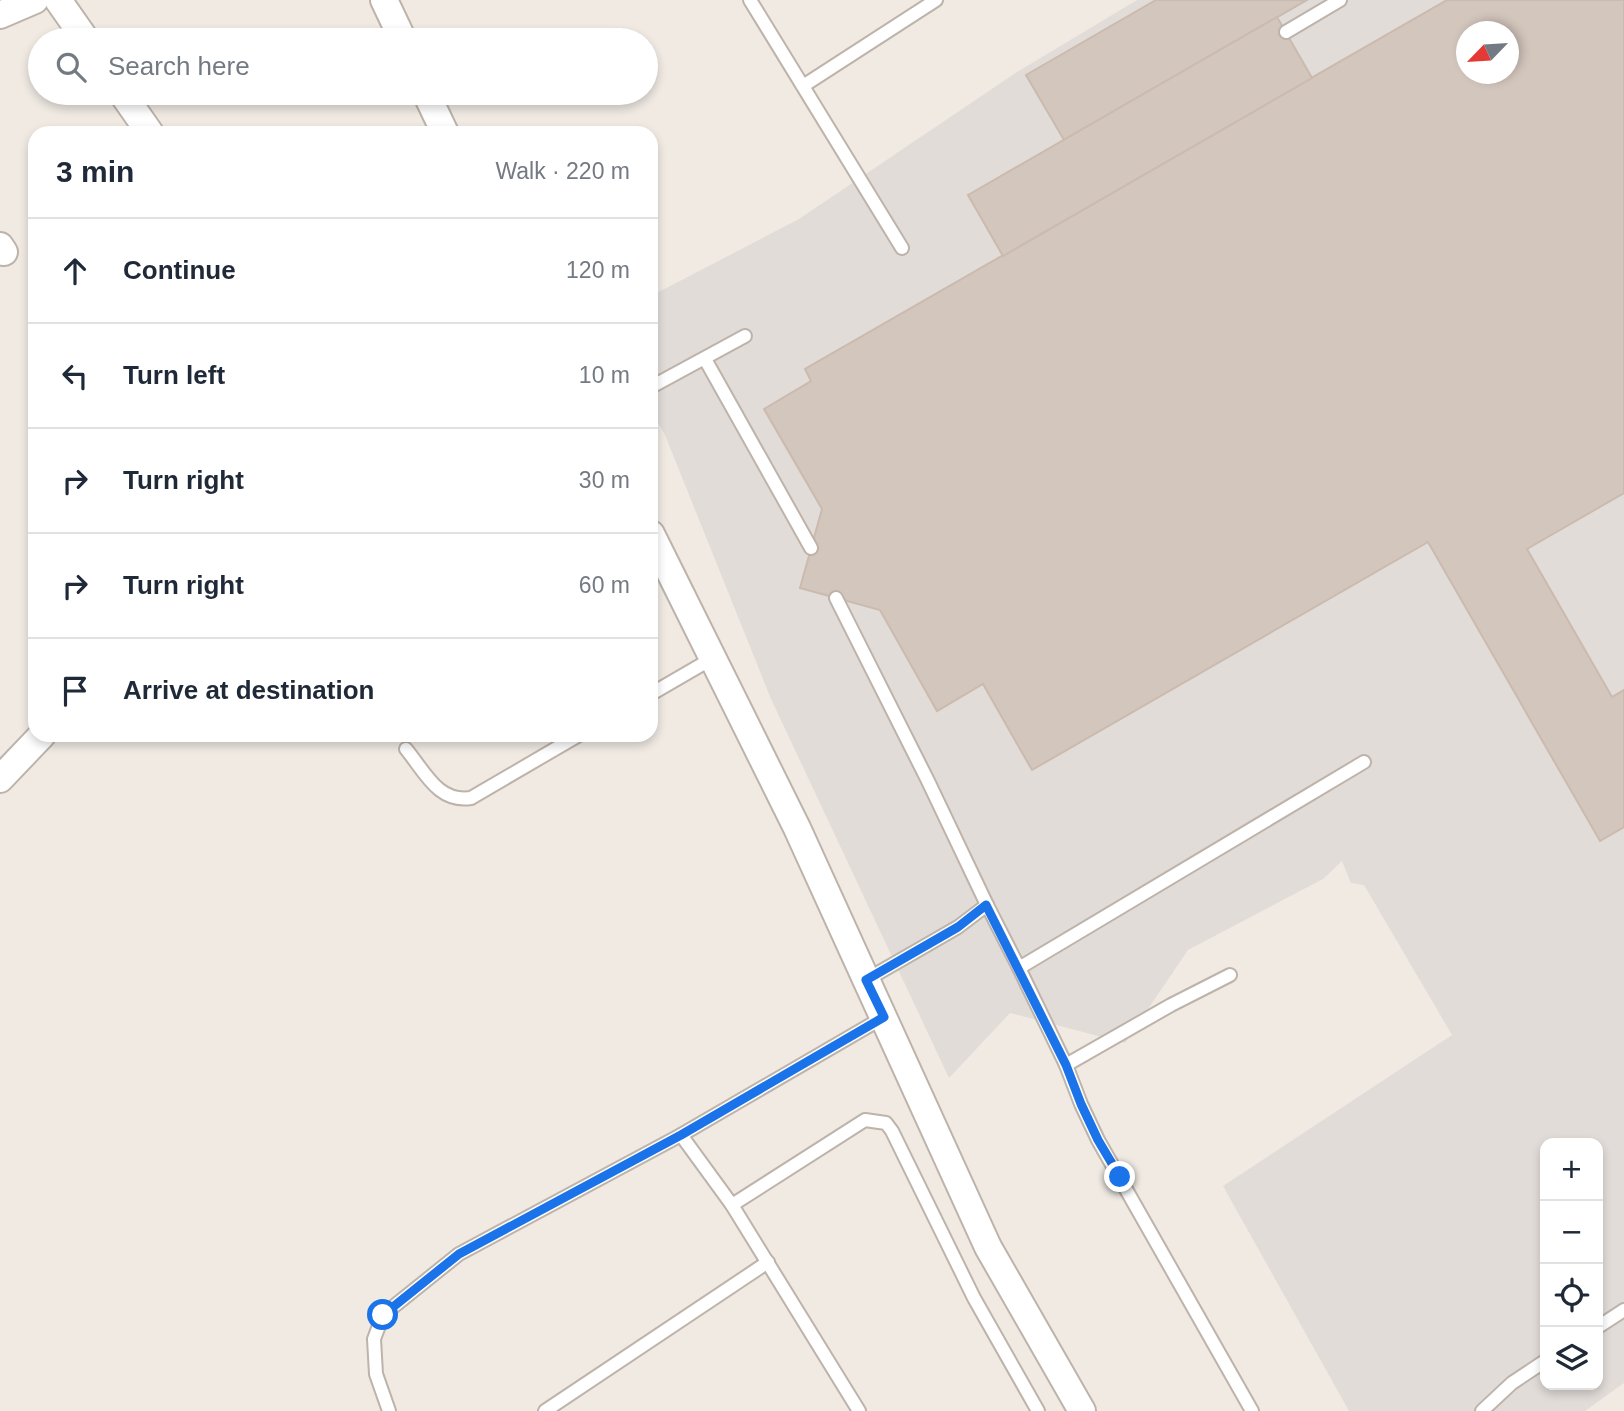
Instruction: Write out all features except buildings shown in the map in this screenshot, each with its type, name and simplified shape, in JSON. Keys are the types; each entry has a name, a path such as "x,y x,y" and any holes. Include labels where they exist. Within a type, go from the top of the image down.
{"street":[{"path":"0,15 35,0"},
{"path":"58,0 78,28"},
{"path":"384,0 397,28"},
{"path":"130,105 145,126"},
{"path":"432,105 442,126"},
{"path":"658,548 797,828 988,1247 1082,1411"},
{"path":"0,779 35,742"}],"lane":[{"path":"750,0 902,248"},
{"path":"803,86 936,0"},
{"path":"1286,32 1340,0"},
{"path":"658,383 745,336"},
{"path":"705,359 811,548"},
{"path":"836,598 928,781 986,905 1020,968 1098,1140 1252,1411"},
{"path":"658,690 713,658"},
{"path":"406,749 438,790 456,800 471,798 567,742"},
{"path":"1020,968 1364,762"},
{"path":"866,980 958,927 986,905"},
{"path":"1066,1065 1230,975"},
{"path":"390,1411 376,1374 374,1339 383,1315 459,1254 681,1135 884,1017"},
{"path":"732,1205 864,1120 886,1122 974,1298 1038,1411"},
{"path":"681,1135 732,1205 859,1411"},
{"path":"545,1411 768,1262"},
{"path":"1603,1324 1624,1310"},
{"path":"1482,1411 1512,1383 1540,1364"}],"shaded area":[{"path":"1137,0 1624,0 1624,1383 1585,1411 1349,1411 1223,1186 1452,1035 1364,885 1351,883 1342,861 1323,879 1188,950 1125,1043 1010,1013 949,1078 771,699 658,423 658,292 799,219 1017,72"}],"route":[{"path":"383,1315 459,1254 681,1135 884,1017 866,980 958,927 986,905 1020,968 1098,1140 1120,1177"}]}
